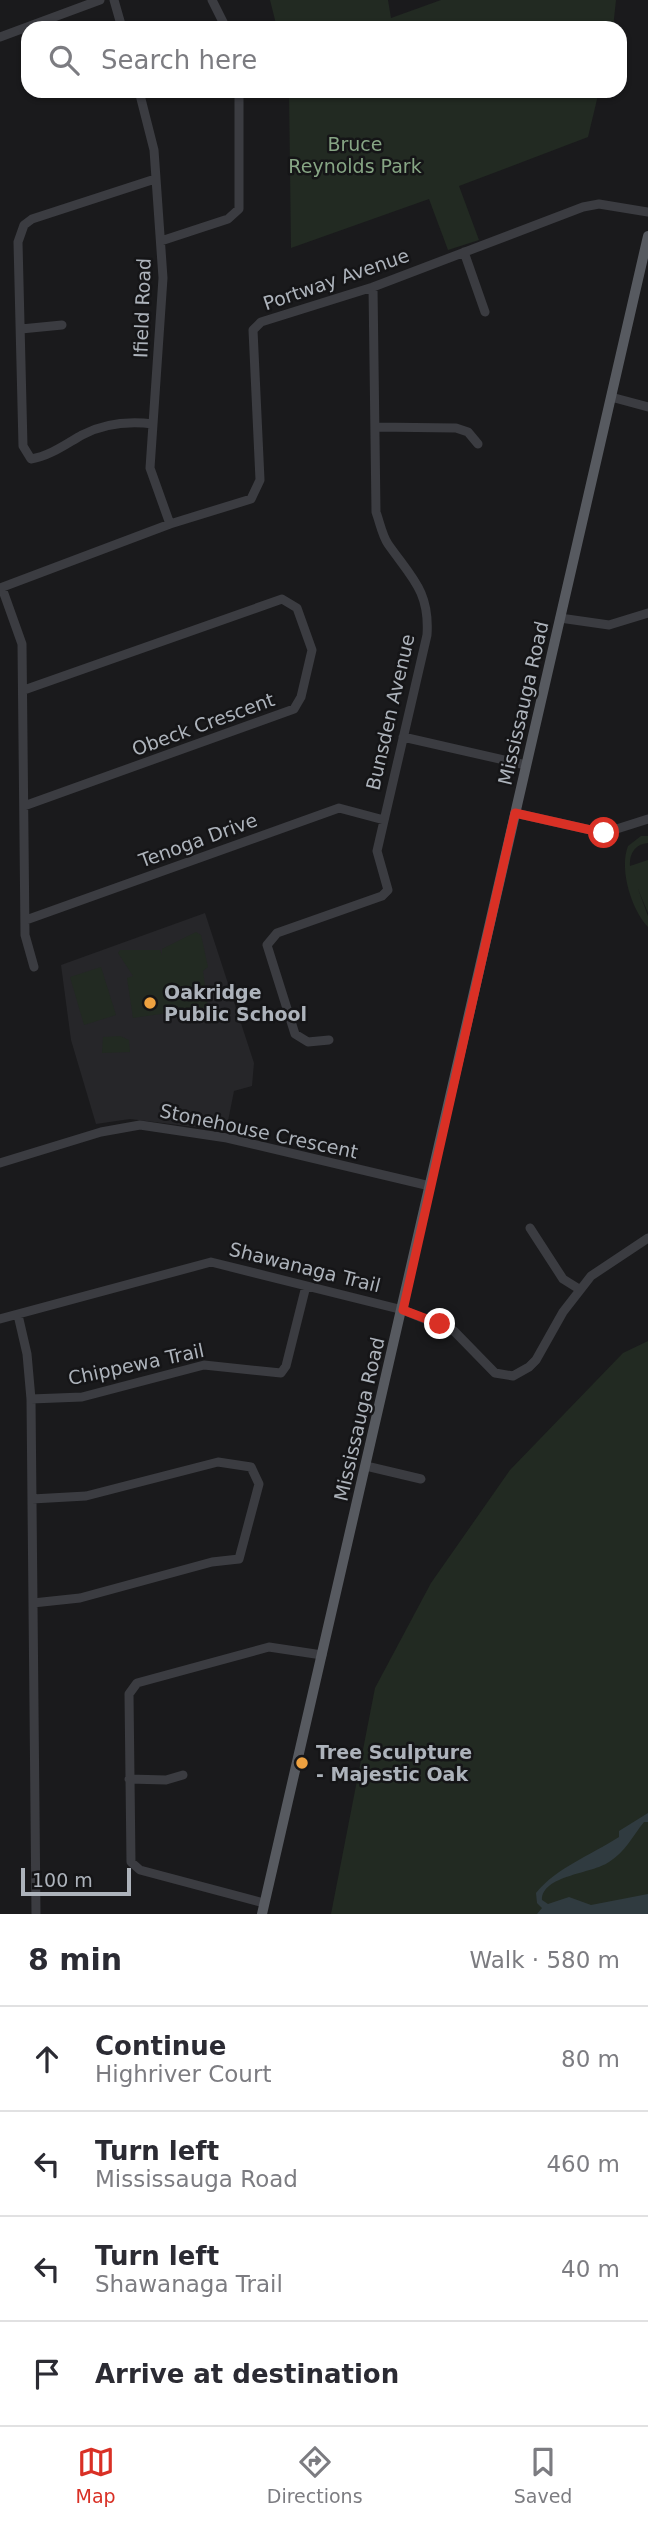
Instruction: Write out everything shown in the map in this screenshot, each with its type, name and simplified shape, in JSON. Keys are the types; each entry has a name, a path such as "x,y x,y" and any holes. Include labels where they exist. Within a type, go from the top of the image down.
{"main road":[{"name":"Mississauga Road","path":"263,1909 648,236"}],"street":[{"path":"43,21 100,0"},
{"path":"114,0 120,21"},
{"path":"212,0 222,21"},
{"path":"0,37 21,29"},
{"name":"Ifield Road","path":"140,98 154,150 163,278 150,468 170,524"},
{"path":"160,241 228,219 239,209 239,98"},
{"path":"153,424 131,422 101,427 52,453 32,459 23,446 18,242 24,225 44,214 155,179"},
{"name":"Portway Avenue","path":"1,588 170,524 251,499 258,490 260,480 253,330 261,322 373,287 583,207 599,204 648,212"},
{"path":"464,253 485,312"},
{"name":"Bunsden Avenue","path":"329,1040 308,1042 295,1034 267,945 277,933 382,896 388,890 377,851 428,617 416,580 386,541 376,512 373,287"},
{"path":"21,329 62,325"},
{"path":"611,397 648,407"},
{"path":"375,427 456,428 468,432 478,444"},
{"path":"1,588 22,644 25,935 34,967"},
{"name":"Obeck Crescent","path":"24,690 282,599 297,608 312,650 301,697 294,709 24,806"},
{"path":"560,618 609,625 648,613"},
{"path":"403,737 526,765"},
{"name":"Tenoga Drive","path":"26,920 338,808 384,820"},
{"path":"515,813 604,833 648,819"},
{"name":"Stonehouse Crescent","path":"0,1163 101,1132 140,1125 227,1138 430,1186"},
{"path":"530,1228 563,1279 579,1289"},
{"name":"Shawanaga Trail","path":"0,1319 211,1262 403,1310 454,1331 495,1374 513,1376 536,1360 579,1289 605,1265 648,1238"},
{"name":"Chippewa Trail","path":"31,1399 82,1397 204,1365 281,1374 286,1366 306,1286"},
{"path":"18,1315 27,1354 31,1399 36,1914"},
{"path":"32,1499 86,1496 218,1462 251,1467 259,1484 239,1559 212,1562 80,1598 33,1603"},
{"path":"366,1466 421,1479"},
{"path":"263,1909 135,1866 130,1856 129,1693 133,1685 269,1647 322,1655"},
{"path":"130,1779 166,1780 183,1775"}],"shaded area":[{"name":"Oakridge Public School","path":"205,913 254,1063 252,1086 234,1091 226,1131 130,1119 96,1124 71,1040 61,965"},
{"path":"648,1813 648,1822 644,1822 615,1858 550,1885 542,1900 548,1904 569,1897 591,1905 648,1894 648,1914 537,1914 542,1908 537,1903 536,1893 544,1884 619,1837 619,1831"}],"green space":[{"path":"270,0 388,0 391,18 441,0 616,0 614,21 275,21"},
{"name":"Bruce Reynolds Park","path":"289,98 597,98 588,137 459,186 479,240 448,250 429,199 291,248"},
{"path":"641,836 648,836 648,843 634,850 630,866 648,860 648,913 638,889 648,916 648,927 632,900 625,866 628,846"},
{"path":"196,932 201,935 208,967 203,971 208,1007 133,1018 127,978 133,976 118,953 120,950 160,950 162,955 162,949"},
{"path":"101,967 116,1015 84,1025 70,977"},
{"path":"120,1036 129,1040 130,1052 102,1053 103,1037"},
{"path":"648,1341 648,1914 331,1914 375,1688 431,1583 510,1470 623,1353"}],"place":[{"name":"Oakridge Public School","path":"150,1003"},
{"name":"Tree Sculpture - Majestic Oak","path":"302,1763"}],"route":[{"path":"440,1324 403,1310 515,813 604,833"}]}
